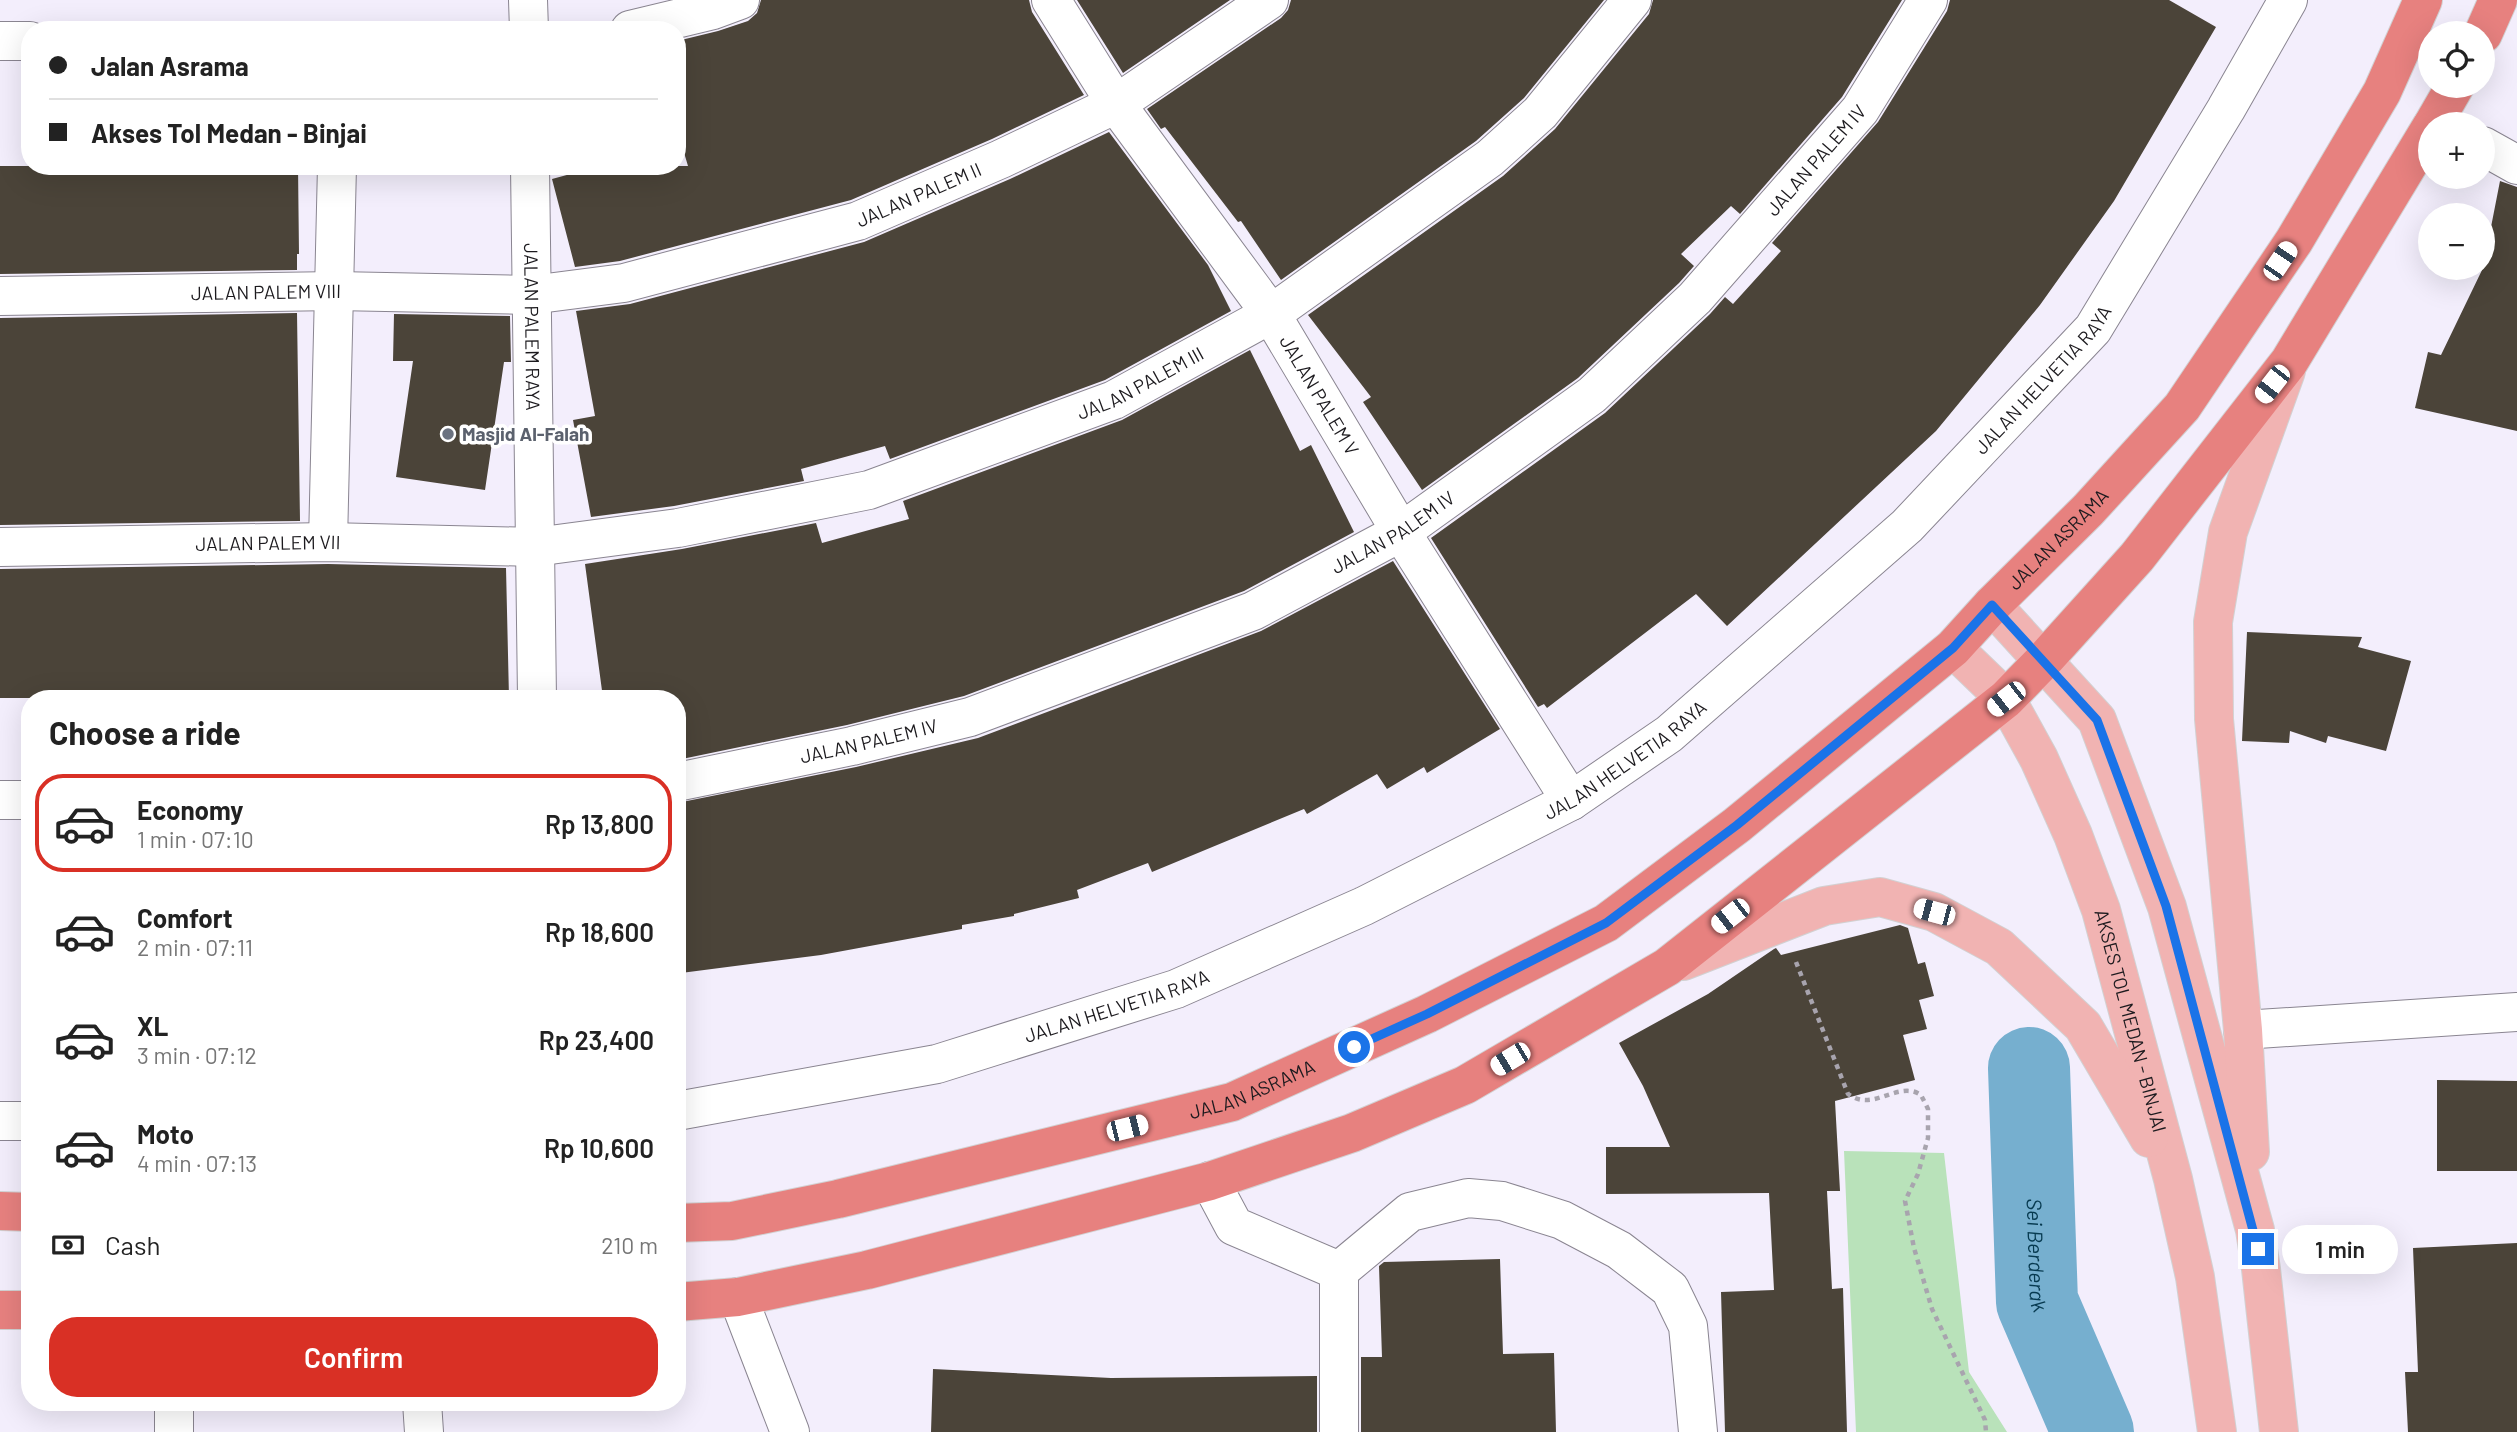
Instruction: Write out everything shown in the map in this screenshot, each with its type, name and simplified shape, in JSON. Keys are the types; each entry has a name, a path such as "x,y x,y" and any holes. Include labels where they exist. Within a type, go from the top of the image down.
{"highway":[{"name":"JALAN ASRAMA","path":"686,1223 732,1221 838,1199 1232,1102 1427,1014 1606,923 1737,825 1953,648 1992,605 2088,510 2182,407 2301,229 2382,92 2423,0"},
{"path":"2489,21 2498,0"},
{"path":"686,1301 738,1297 867,1270 1210,1181 1352,1133 1465,1085 1667,967 2006,699 2044,660 2137,557 2289,362 2418,153"},
{"path":"0,1211 21,1212"},
{"path":"0,1310 21,1310"}],"main road":[{"path":"2279,1432 2255,1230 2243,1030 2214,719 2213,622 2228,532 2289,362"},
{"path":"1992,605 2097,720 2162,894 2255,1230"},
{"name":"AKSES TOL MEDAN - BINJAI","path":"1953,648 2006,699 2039,759 2073,835 2101,910 2173,1179 2195,1277 2217,1432"},
{"path":"1667,967 1824,906 1880,897 1934,912 1999,947 2083,1026 2173,1179"}],"street":[{"path":"528,0 529,21"},
{"path":"666,21 740,0"},
{"name":"JALAN PALEM V","path":"1051,0 1116,104 1271,314 1401,532 1571,801"},
{"name":"JALAN PALEM II","path":"531,295 624,283 858,220 1001,159 1116,104 1269,0"},
{"name":"JALAN PALEM III","path":"535,547 678,528 869,490 1114,400 1271,314 1490,158 1539,113 1632,0"},
{"name":"JALAN PALEM IV","path":"686,780 852,746 970,717 1253,611 1401,532 1592,395 1695,298 1860,110 1928,0"},
{"name":"JALAN HELVETIA RAYA","path":"686,1109 937,1064 1176,989 1364,906 1571,801 1670,734 1907,526 2093,329 2277,3"},
{"path":"0,41 21,41"},
{"path":"2495,153 2517,165"},
{"path":"328,541 337,175"},
{"name":"JALAN PALEM RAYA","path":"530,175 537,690"},
{"name":"JALAN PALEM VIII","path":"0,296 336,291 531,295"},
{"name":"JALAN PALEM VII","path":"0,547 328,541 535,547"},
{"path":"0,800 21,800"},
{"path":"2243,1030 2517,1012"},
{"path":"0,1121 21,1121"},
{"path":"1210,1181 1234,1226 1339,1271"},
{"path":"1339,1271 1410,1212 1468,1198 1502,1201 1562,1220 1619,1250 1670,1289 1688,1326 1698,1432"},
{"path":"1339,1271 1339,1432"},
{"path":"738,1297 790,1432"},
{"path":"174,1411 174,1432"},
{"path":"423,1411 424,1432"}],"path":[{"path":"1781,922 1848,1094 1855,1099 1867,1100 1909,1090 1922,1095 1928,1109 1928,1138 1918,1174 1905,1200 1932,1309 1985,1420 1986,1432"}],"green space":[{"path":"1844,1151 1944,1153 1969,1372 2007,1432 1856,1432"}],"building":[{"path":"761,0 1029,0 1032,12 1084,95 992,139 851,200 620,261 575,267 552,179 567,175 686,175 686,39 748,21 757,13"},
{"path":"1077,0 1230,0 1123,73"},
{"path":"1291,0 1604,0 1524,98 1476,141 1281,280 1241,221 1238,222 1165,127 1161,129 1147,109 1281,18 1288,10"},
{"path":"1653,0 1902,0 1842,97 1740,214 1731,206 1681,254 1694,266 1679,283 1578,378 1422,490 1363,402 1371,397 1308,315 1503,176 1555,129 1649,14"},
{"path":"1950,0 2169,0 2216,27 2114,201 2040,305 1936,431 1727,626 1696,594 1547,708 1544,704 1538,707 1431,538 1605,413 1725,297 1733,304 1781,251 1772,243 1878,122 1947,11"},
{"path":"1109,132 1208,265 1231,311 1105,380 890,459 885,446 801,469 804,481 674,506 591,517 573,420 595,416 576,311 630,304 864,242 1010,179"},
{"path":"0,166 21,166 21,175 298,175 297,270 0,274"},
{"path":"2500,181 2517,187 2517,431 2415,408 2428,352 2441,355 2477,280 2495,280 2495,207"},
{"path":"297,313 300,521 0,525 0,318"},
{"path":"394,314 510,316 511,362 504,362 485,490 396,477 413,361 393,361"},
{"path":"1250,350 1300,451 1311,445 1354,532 1244,591 964,696 847,725 686,758 686,690 602,690 585,564 682,549 816,523 822,543 909,519 903,501 1122,420"},
{"path":"1393,561 1500,729 1427,773 1424,767 1387,789 1377,774 1307,814 1304,809 1152,872 1148,863 1077,890 1079,898 1014,916 962,925 962,929 821,955 686,972 686,801 856,767 978,738 1261,631"},
{"path":"328,564 506,568 509,690 21,690 21,698 0,698 0,569"},
{"path":"2247,632 2362,637 2358,647 2411,661 2386,751 2328,736 2326,743 2290,731 2289,743 2242,741"},
{"path":"1900,925 1908,928 1918,964 1925,962 1934,996 1919,1000 1927,1029 1903,1035 1915,1080 1835,1101 1840,1191 1827,1191 1832,1289 1843,1288 1847,1432 1725,1432 1721,1292 1774,1290 1769,1193 1606,1194 1606,1147 1670,1147 1643,1086 1619,1043 1708,994 1776,948 1781,955"},
{"path":"2437,1080 2517,1081 2517,1171 2437,1171"},
{"path":"2517,1243 2517,1432 2408,1432 2405,1372 2418,1372 2413,1248"},
{"path":"1500,1259 1503,1354 1554,1353 1556,1432 1361,1432 1361,1357 1382,1357 1379,1266 1384,1262"},
{"path":"933,1369 1111,1378 1317,1376 1317,1432 931,1432"}],"waterway":[{"name":"Sei Berderak","path":"2029,1068 2037,1302 2093,1432"}],"place":[{"name":"Masjid Al-Falah","path":"448,434"}],"route":[{"path":"1354,1047 1427,1014 1606,923 1737,825 1953,648 1992,605 2097,720 2166,906 2258,1249"}]}
